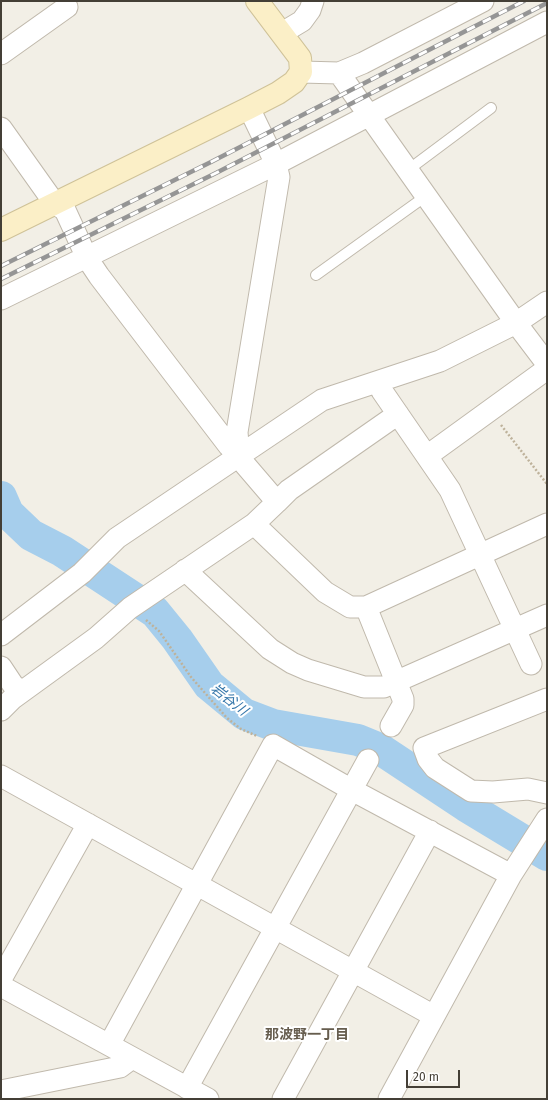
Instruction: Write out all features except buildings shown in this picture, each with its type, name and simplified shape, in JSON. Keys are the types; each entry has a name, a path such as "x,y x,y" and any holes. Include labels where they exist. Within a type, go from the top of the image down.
{"street":[{"path":"1,230 249,108 278,93 294,82 301,72 300,58 257,1"},
{"path":"282,33 302,21 310,10 312,1"},
{"path":"301,72 339,73 363,63 484,1"},
{"path":"1,54 67,7"},
{"path":"1,299 276,164 547,22"},
{"path":"339,73 345,79 368,115 516,323 547,364"},
{"path":"239,456 237,432 279,177 276,164 249,108"},
{"path":"2,129 56,204 65,210 86,258 229,446 277,502"},
{"path":"1,635 86,568 117,538 322,400 440,361 516,323 547,302"},
{"path":"427,456 547,369"},
{"path":"379,382 382,391 450,490 531,664"},
{"path":"1,710 21,692 96,638 136,603 254,524 289,490 398,414"},
{"path":"254,524 325,592 350,607 366,607 547,524"},
{"path":"185,570 270,649 308,670 364,687 384,687 547,615"},
{"path":"366,607 403,699 403,706 391,726"},
{"path":"1,667 13,685 21,692"},
{"path":"547,699 424,748 428,759 435,768 471,791 493,792 528,789 547,793"},
{"path":"109,1045 273,744 352,790 512,875"},
{"path":"187,1088 368,760"},
{"path":"1,776 434,1016"},
{"path":"1,979 88,824"},
{"path":"389,1099 522,857 543,827"},
{"path":"283,1099 430,831"},
{"path":"1,986 208,1099"},
{"path":"1,1091 47,1091 120,1067 132,1058"}],"lane":[{"path":"408,170 491,108"},
{"path":"316,275 426,196"}],"path":[{"path":"490,411 547,484"},
{"path":"136,603 159,631 191,677 227,718 241,729 273,744"}],"waterway":[{"name":"岩谷川","path":"1,497 8,513 31,535 62,551 155,612 177,639 209,685 244,714 273,725 358,740 380,749 466,806 547,855"}],"railway":[{"path":"1,266 211,162 524,1"},
{"path":"1,279 216,173 547,3"}],"district":[{"name":"那波野一丁目","path":"307,1035"}]}
